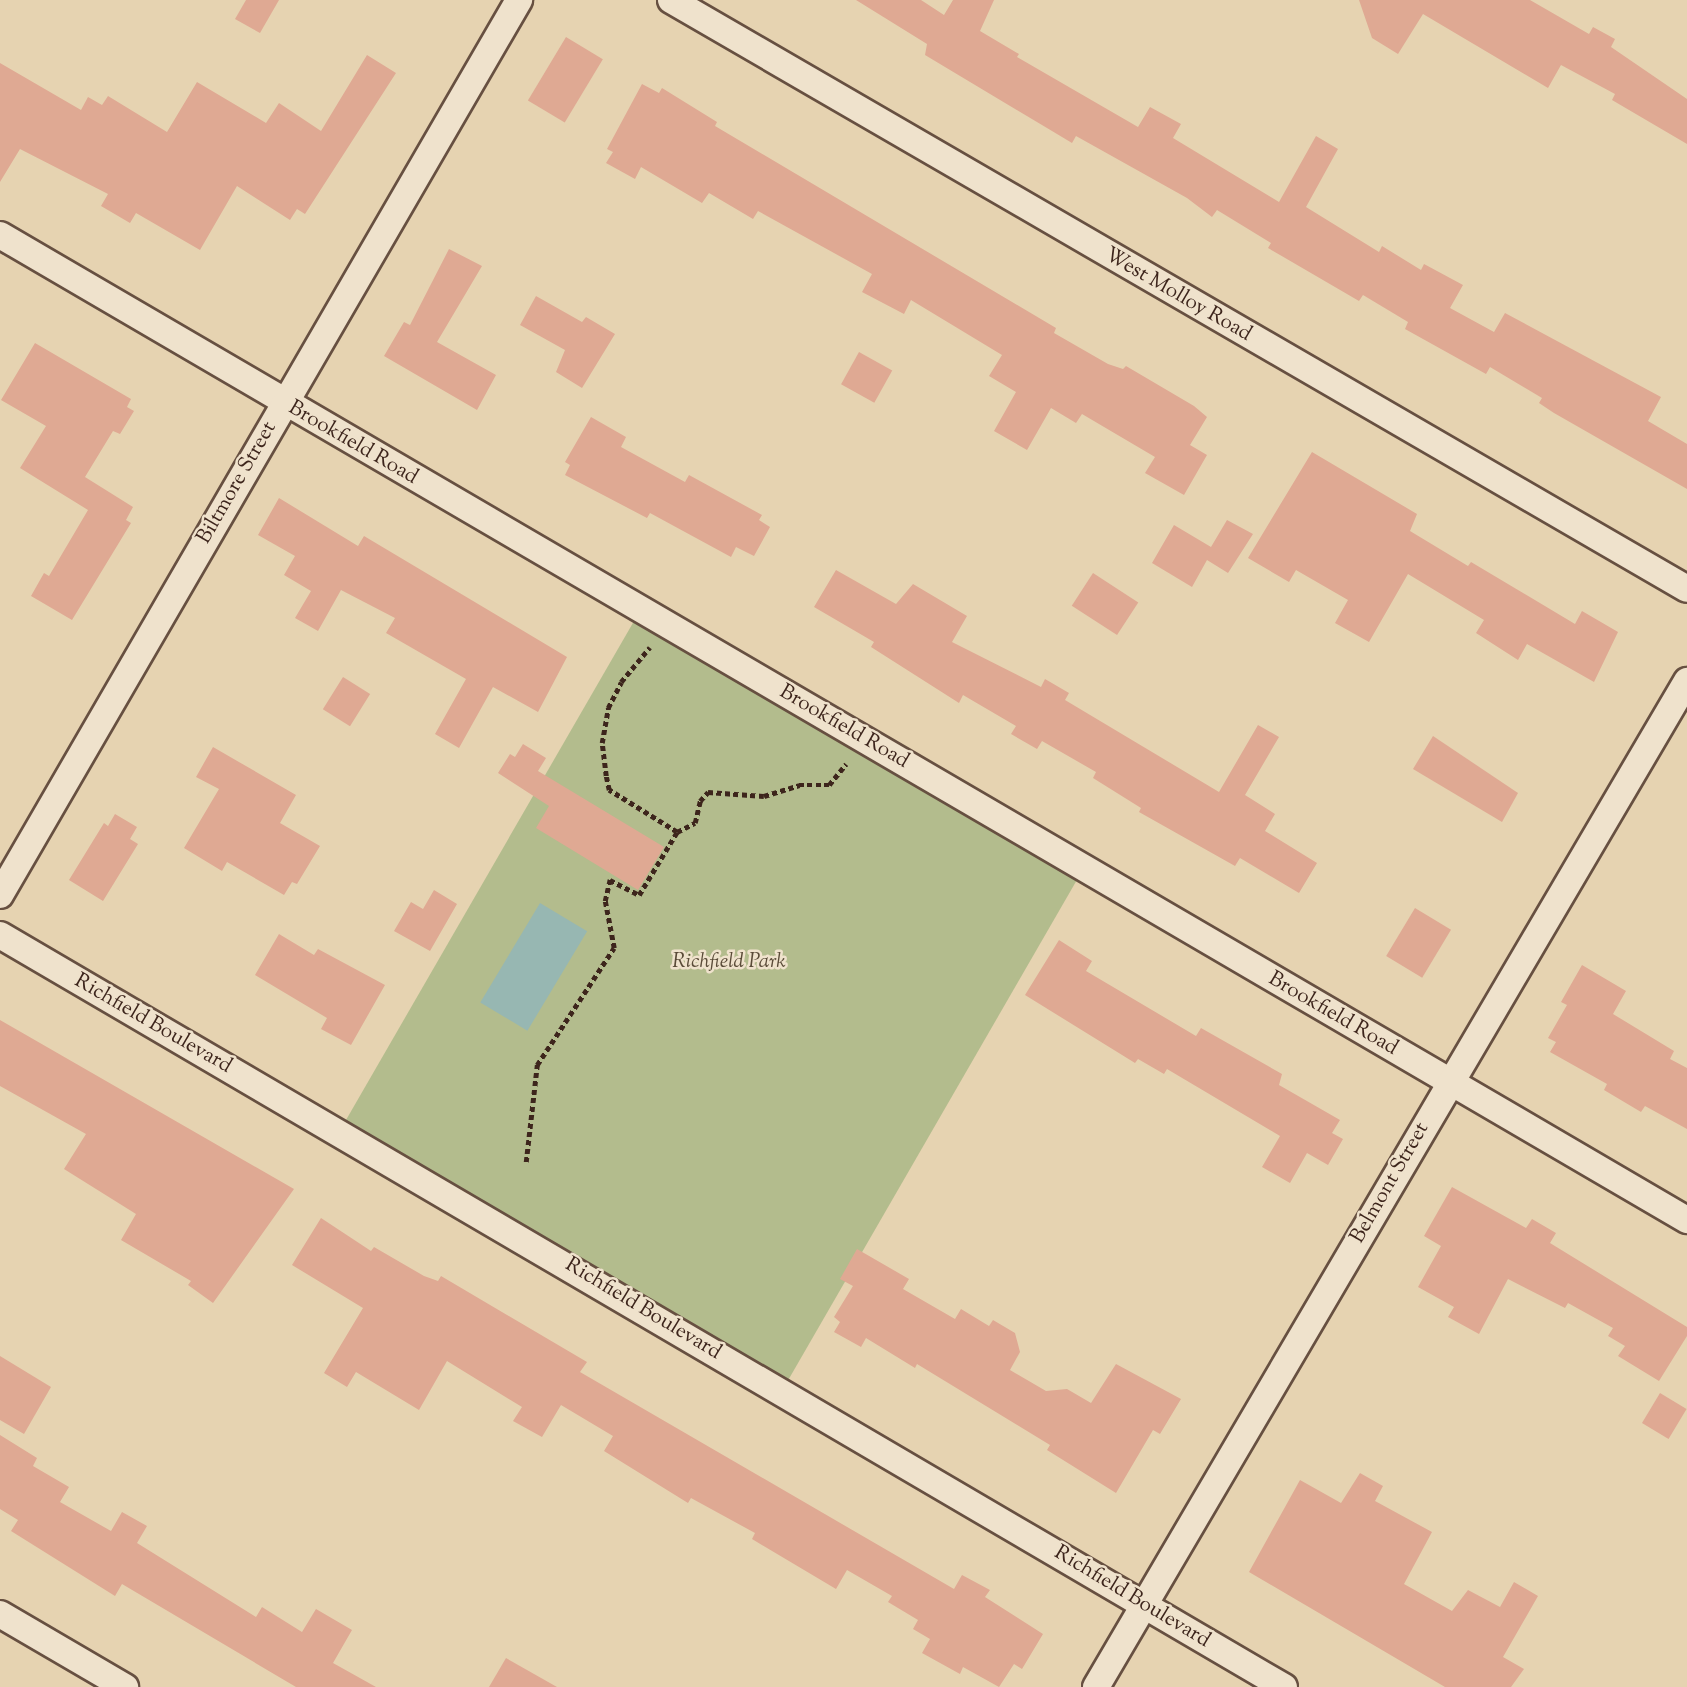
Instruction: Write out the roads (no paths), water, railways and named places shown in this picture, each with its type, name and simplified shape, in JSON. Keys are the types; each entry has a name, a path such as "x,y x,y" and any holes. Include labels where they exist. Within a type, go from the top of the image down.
{"street":[{"name":"Biltmore Street","path":"0,895 519,0"},
{"name":"West Molloy Road","path":"671,0 1687,589"},
{"name":"Brookfield Road","path":"0,235 1687,1220"},
{"name":"Belmont Street","path":"1096,1687 1449,1081 1687,681"},
{"name":"Richfield Boulevard","path":"0,935 1284,1687"},
{"path":"0,1614 125,1687"}],"water":[{"path":"540,903 587,931 527,1031 480,1002"}],"park label":[{"name":"Richfield Park","path":"729,962"}]}
